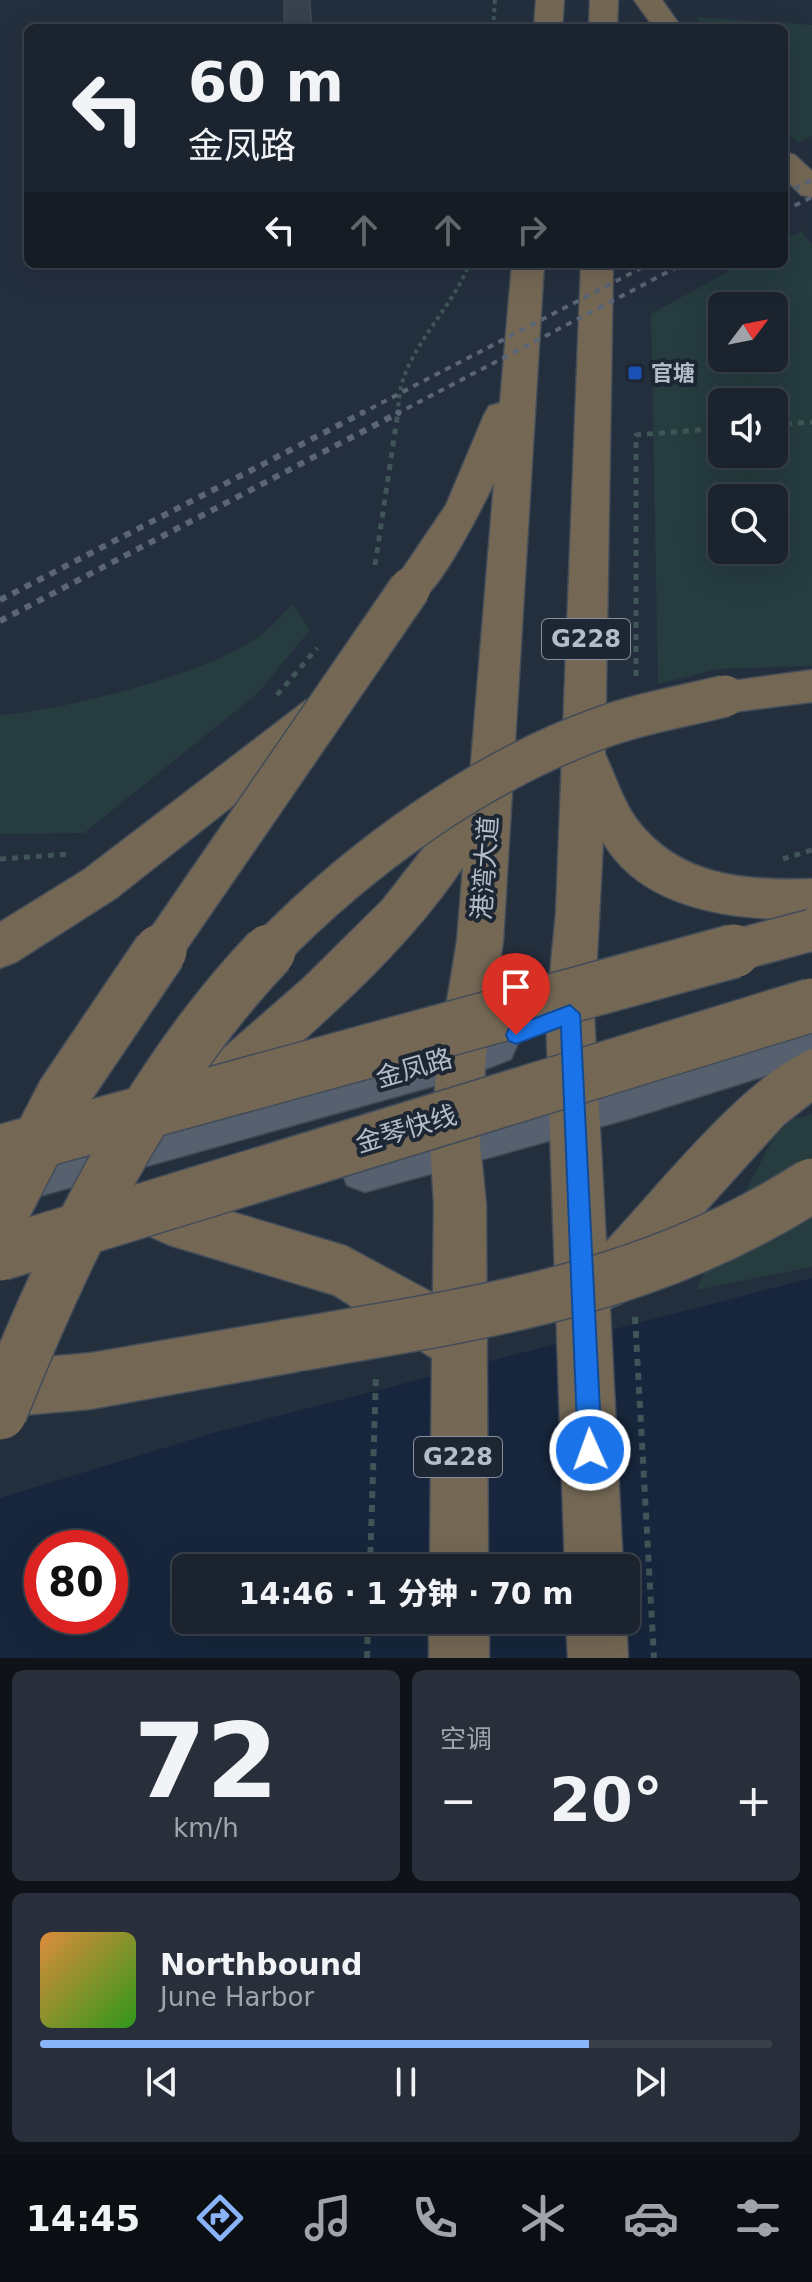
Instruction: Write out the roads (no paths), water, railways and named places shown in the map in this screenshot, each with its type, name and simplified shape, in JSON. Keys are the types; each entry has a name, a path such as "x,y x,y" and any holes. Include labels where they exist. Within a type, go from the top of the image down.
{"highway":[{"path":"548,24 550,0"},
{"path":"603,24 604,0"},
{"path":"648,0 665,24"},
{"path":"788,165 812,188"},
{"name":"港湾大道","path":"459,1554 457,1346 460,1204 455,1144 462,1055 480,941 528,268"},
{"name":"G228","path":"595,1554 610,1306 576,1109 570,1014 579,913 597,268"},
{"path":"0,1216 64,1093 113,1018 242,837 328,707 391,582 448,540 484,468 520,360"},
{"path":"0,1413 35,1321 127,1148 174,1070 234,988 290,932 441,809 603,727 725,696 812,686"},
{"path":"0,947 100,884 328,707"},
{"path":"583,744 598,796 621,835 653,867 691,888 723,897 766,902 812,899"},
{"path":"158,1139 379,935 418,894 474,814 492,767"},
{"path":"0,1152 812,930"},
{"name":"金琴快线","path":"0,1254 812,1005"},
{"path":"610,1306 766,1107 812,1072"},
{"path":"0,1389 91,1381 502,1309 704,1246 794,1198 812,1185"},
{"path":"169,1219 346,1272 420,1316 457,1346"},
{"path":"459,1634 459,1658"},
{"path":"597,1634 598,1658"}],"main road":[{"name":"金凤路","path":"0,1182 462,1055 570,1014 647,967 812,910"},
{"path":"0,1268 117,1232 455,1144 812,1038"},
{"path":"104,1154 117,1232"}],"street":[{"path":"297,0 298,24"}],"water":[{"path":"812,1278 812,1658 0,1658 0,1498 216,1432"}],"railway":[{"path":"788,192 812,180"},
{"path":"788,209 812,197"},
{"path":"360,414 641,268"},
{"path":"396,414 675,268"},
{"path":"0,600 364,412"},
{"path":"0,621 400,412"}],"place":[{"name":"官塘","path":"635,373"}]}
